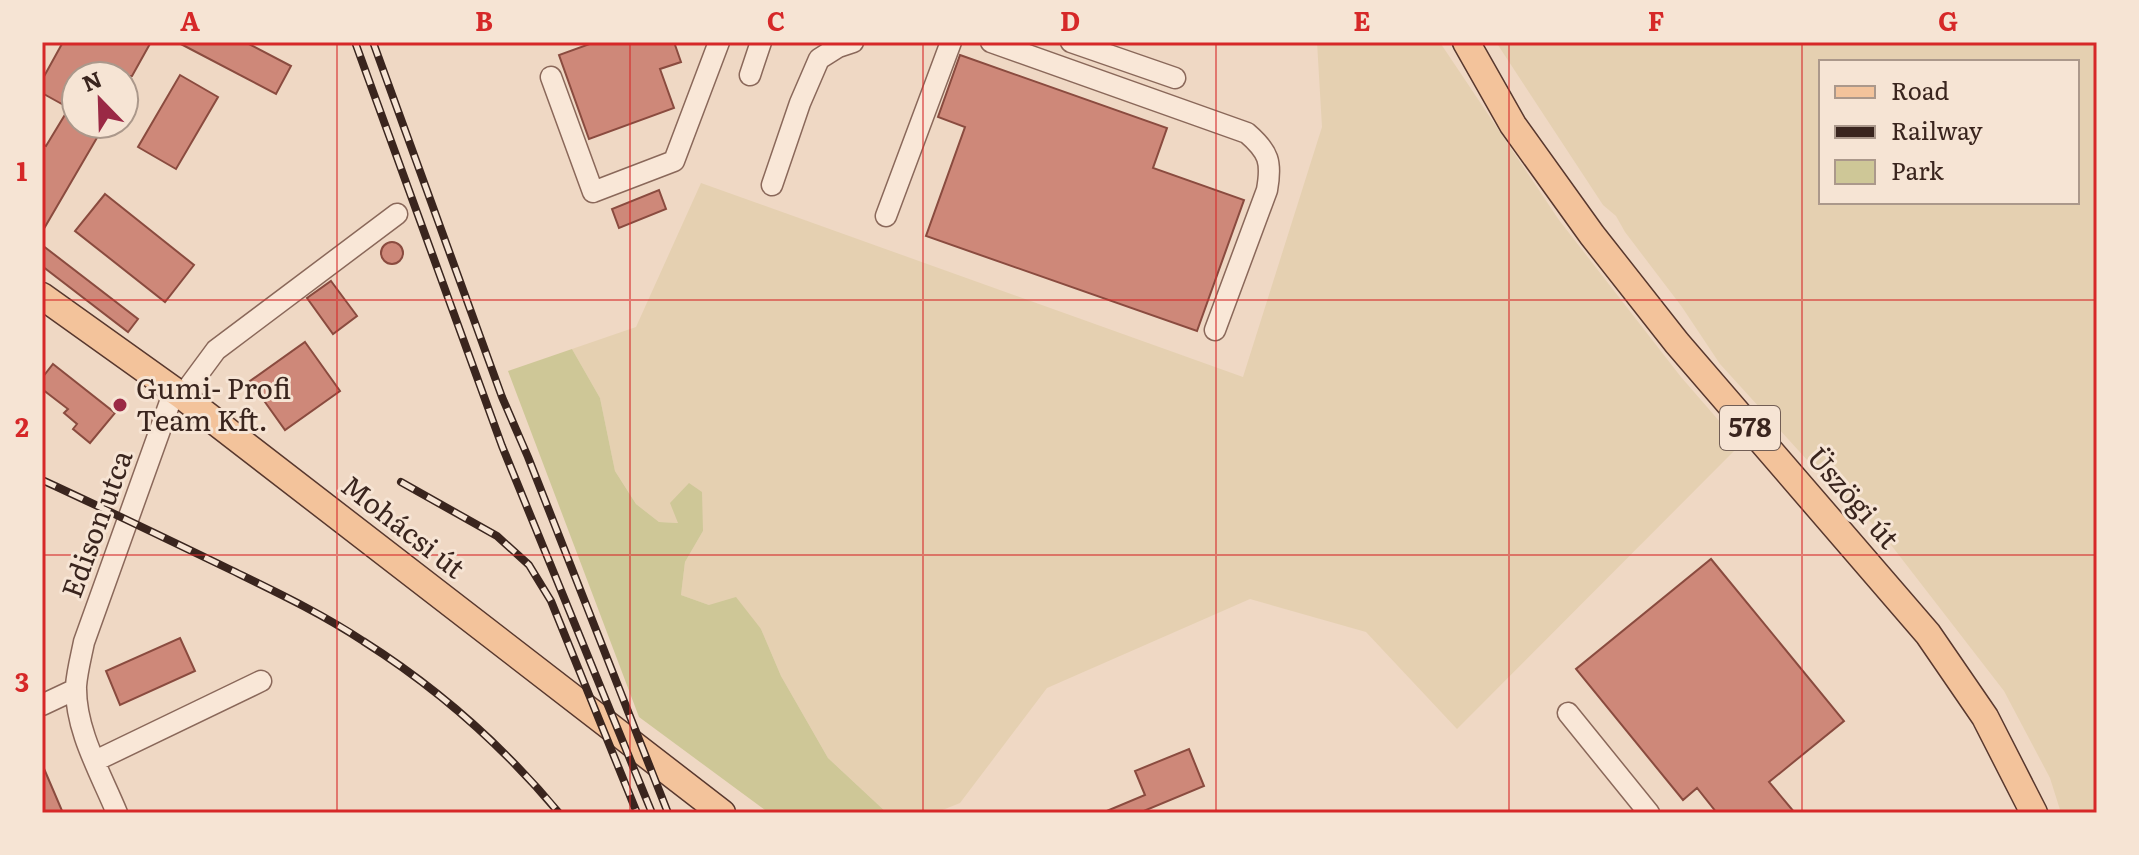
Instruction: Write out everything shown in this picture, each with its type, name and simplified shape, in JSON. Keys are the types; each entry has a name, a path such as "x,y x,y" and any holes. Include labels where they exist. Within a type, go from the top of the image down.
{"main road":[{"name":"Üszögi út","path":"1466,42 1513,125 1592,235 1677,343 1928,634 1985,717 2034,813"},
{"name":"Mohácsi út","path":"42,296 178,394 722,813"}],"street":[{"path":"551,77 593,192 674,161 719,42"},
{"path":"750,75 761,42"},
{"path":"772,185 800,103 819,59 853,42"},
{"path":"886,216 951,42"},
{"path":"991,42 1247,133 1259,143 1271,170 1267,190 1215,330"},
{"path":"1071,42 1175,78"},
{"name":"Edison utca","path":"117,813 81,726 76,689 84,642 178,394 216,350 397,214"},
{"path":"95,761 261,681"},
{"path":"42,705 76,689"},
{"path":"1568,713 1649,813"}],"shaded area":[{"path":"1317,42 1441,44 1559,220 1681,377 1740,445 1457,729 1366,632 1250,599 1047,688 960,803 935,813 887,813 828,758 781,676 761,629 681,595 685,562 703,531 679,523 659,522 636,504 615,471 600,398 572,349 636,327 701,183 1243,377 1322,127"},
{"path":"1496,42 2097,42 2097,813 2061,813 2050,778 2004,691 1881,532 1818,472 1720,364 1616,216 1603,205"}],"green space":[{"path":"572,349 600,398 615,471 636,504 659,522 678,523 670,503 689,483 702,492 703,531 685,562 681,595 709,605 736,597 761,629 781,676 828,758 887,813 769,813 639,717 508,371"}],"building":[{"path":"63,42 151,42 140,62 60,60 60,103 42,93 42,80"},
{"path":"177,42 245,42 291,66 276,94"},
{"path":"595,42 674,42 681,62 660,69 674,108 589,139 559,55"},
{"path":"960,55 1167,128 1153,168 1244,200 1197,331 926,236 965,127 938,117"},
{"path":"180,75 218,97 176,169 138,147"},
{"path":"60,123 60,140 96,140 42,232 42,144 46,146"},
{"path":"659,190 666,209 619,228 612,209"},
{"path":"105,194 194,265 165,302 75,231"},
{"path":"392,242 400,245 403,253 400,261 392,264 384,261 381,253 384,245"},
{"path":"42,245 138,319 128,332 42,266"},
{"path":"331,281 357,316 333,334 307,298"},
{"path":"305,342 340,391 285,430 250,381"},
{"path":"53,364 115,413 90,443 73,429 77,424 64,413 68,409 42,389 42,378"},
{"path":"1711,559 1844,721 1769,782 1795,813 1717,813 1697,788 1683,800 1576,669"},
{"path":"180,638 195,671 120,705 106,671"},
{"path":"1189,749 1204,786 1139,813 1102,813 1145,795 1135,771"},
{"path":"42,764 63,813 42,813"}],"railway":[{"path":"355,42 502,446 652,813"},
{"path":"373,42 502,397 668,813"},
{"path":"42,480 280,594 363,641 417,678 467,719 515,764 559,813"},
{"path":"401,482 497,536 529,565 551,601 637,813"}],"place":[{"name":"Gumi- Profi Team Kft.","path":"120,405"}]}
